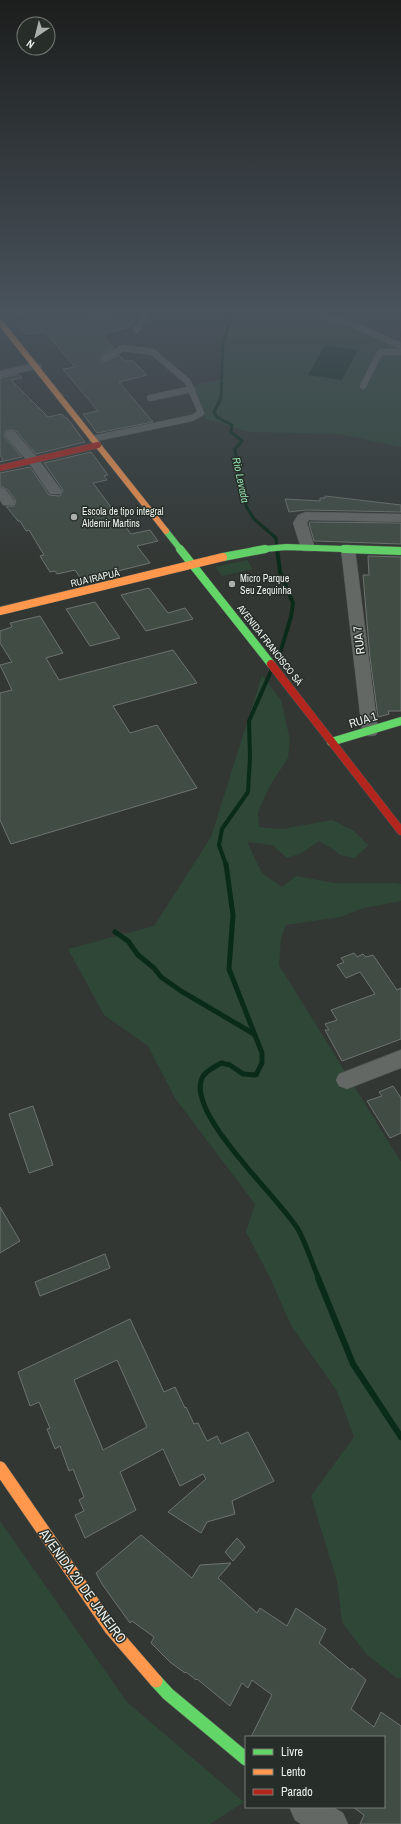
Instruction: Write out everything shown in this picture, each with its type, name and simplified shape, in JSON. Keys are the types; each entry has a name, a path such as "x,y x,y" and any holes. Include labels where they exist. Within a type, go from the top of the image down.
{"main road":[{"name":"AVENIDA FRANCISCO SÁ","path":"59,395 195,566 401,832"},
{"path":"0,468 95,442"},
{"name":"RUA IRAPUÃ","path":"0,612 195,566 254,550 286,547 401,551"},
{"name":"RUA 1","path":"331,742 401,721"},
{"name":"AVENIDA 20 DE JANEIRO","path":"0,1468 111,1629 168,1694 245,1758"}],"street":[{"path":"11,435 33,460 55,491"},
{"path":"308,548 300,523 302,518 312,515 401,518"},
{"name":"RUA 7","path":"348,549 370,731"},
{"path":"347,1080 401,1059"},
{"path":"308,1813 332,1824"}],"lane":[{"path":"150,398 163,395"},
{"path":"95,442 197,416 201,413 194,395"}],"shaded area":[{"path":"197,395 401,395 401,447 339,434 249,432 206,419"},
{"path":"247,560 253,569 222,576 215,567"},
{"path":"262,675 281,700 290,740 288,758 269,787 258,812 259,827 283,829 332,820 353,830 368,845 355,858 340,855 319,841 302,853 287,858 272,845 247,842 262,873 282,887 296,876 335,883 401,884 401,901 364,908 340,917 286,925 281,938 279,965 401,1162 401,1678 397,1678 367,1655 342,1622 337,1581 311,1496 354,1437 337,1391 292,1327 270,1278 246,1232 255,1204 175,1098 148,1046 104,1015 68,949 154,926 211,837"},
{"path":"0,1521 127,1702 244,1802 210,1824 0,1824"}],"building":[{"path":"0,395 26,395 48,417 62,414 65,418 67,418 85,442 36,454 16,431 11,430 6,431 4,436 22,457 0,462 3,460 0,455"},
{"path":"85,395 130,395 153,422 97,433 83,414 98,411"},
{"path":"91,452 108,475 104,476 107,480 93,483 131,534 150,530 158,541 137,546 150,563 82,580 75,570 57,574 55,571 50,572 40,556 44,555 29,530 26,531 20,521 18,521 6,506 14,506 16,501 8,490 0,486 0,473 30,467 49,495 60,496 63,490 44,463"},
{"path":"325,496 401,505 401,512 306,510 289,512 285,499 320,501 320,498 325,498"},
{"path":"310,522 401,523 401,544 314,541"},
{"path":"368,556 401,557 401,711 388,711 389,714 378,717 370,658 363,575 369,575"},
{"path":"149,588 168,613 185,608 193,619 146,631 121,595"},
{"path":"95,602 120,638 90,646 66,609"},
{"path":"40,616 63,653 46,658 59,680 173,650 197,683 113,706 130,733 157,725 197,788 11,844 0,820 0,693 12,690 0,665 12,662 0,643 0,631 12,627 10,623"},
{"path":"354,953 357,957 363,954 366,957 373,955 397,990 401,988 401,1039 342,1061 325,1030 329,1030 325,1024 337,1020 331,1010 375,994 360,972 346,978 337,965 344,962 341,958"},
{"path":"393,1086 401,1098 401,1133 390,1138 367,1101 382,1096 379,1092"},
{"path":"33,1106 53,1165 29,1173 9,1114"},
{"path":"0,1207 20,1241 0,1253"},
{"path":"105,1254 110,1268 40,1296 35,1282"},
{"path":"130,1319 164,1392 175,1387 194,1424 198,1423 207,1441 217,1436 221,1444 248,1432 274,1481 232,1501 235,1514 207,1522 201,1533 168,1512 206,1479 203,1474 180,1486 163,1449 120,1472 136,1510 85,1538 75,1515 84,1511 79,1500 84,1497 73,1469 69,1471 60,1446 55,1449 47,1429 50,1428 39,1402 30,1406 18,1372","holes":["117,1360 147,1427 103,1450 74,1380"]},
{"path":"141,1535 192,1578 200,1565 231,1563 218,1578 257,1613 260,1608 287,1626 296,1608 326,1629 319,1643 351,1670 352,1668 366,1680 351,1709 374,1727 381,1712 401,1726 401,1824 360,1824 364,1815 354,1808 385,1808 385,1736 252,1736 272,1695 252,1680 248,1688 242,1683 230,1706 197,1679 196,1680 170,1662 151,1643 154,1637 132,1621 130,1623 102,1584 96,1573"},
{"path":"237,1538 245,1547 233,1561 225,1552"}],"waterway":[{"name":"Rio Levada","path":"221,395 214,412 217,417 232,425 231,432 242,441 235,449 237,464 245,491 246,506 254,519 276,538 277,550"},
{"name":"Rio Levada","path":"277,549 280,572 293,603 291,617 280,653"},
{"path":"226,865 219,845 222,829 248,792 250,757 249,721 271,671"},
{"path":"226,864 233,915 229,969 262,1053 262,1063 256,1075 243,1074 230,1065 221,1063 203,1076 201,1094 208,1113 221,1134 299,1231 319,1279"},
{"path":"115,932 128,941 138,955 154,968 161,977 181,991 254,1034"},
{"path":"318,1278 353,1364 401,1437"}],"traffic: fast":[{"path":"166,531 271,664"},
{"path":"223,557 254,550 286,547 401,551"},
{"path":"331,742 401,721"},
{"path":"156,1681 168,1694 245,1758"}],"traffic: slow":[{"path":"58,395 166,531"},
{"path":"0,611 223,557"},
{"path":"0,1468 111,1629 156,1681"}],"traffic: jam":[{"path":"0,468 98,445"},
{"path":"271,664 401,831"}],"place":[{"name":"Escola de tipo integral Aldemir Martins","path":"74,517"},
{"name":"Micro Parque Seu Zequinha","path":"232,584"}]}
